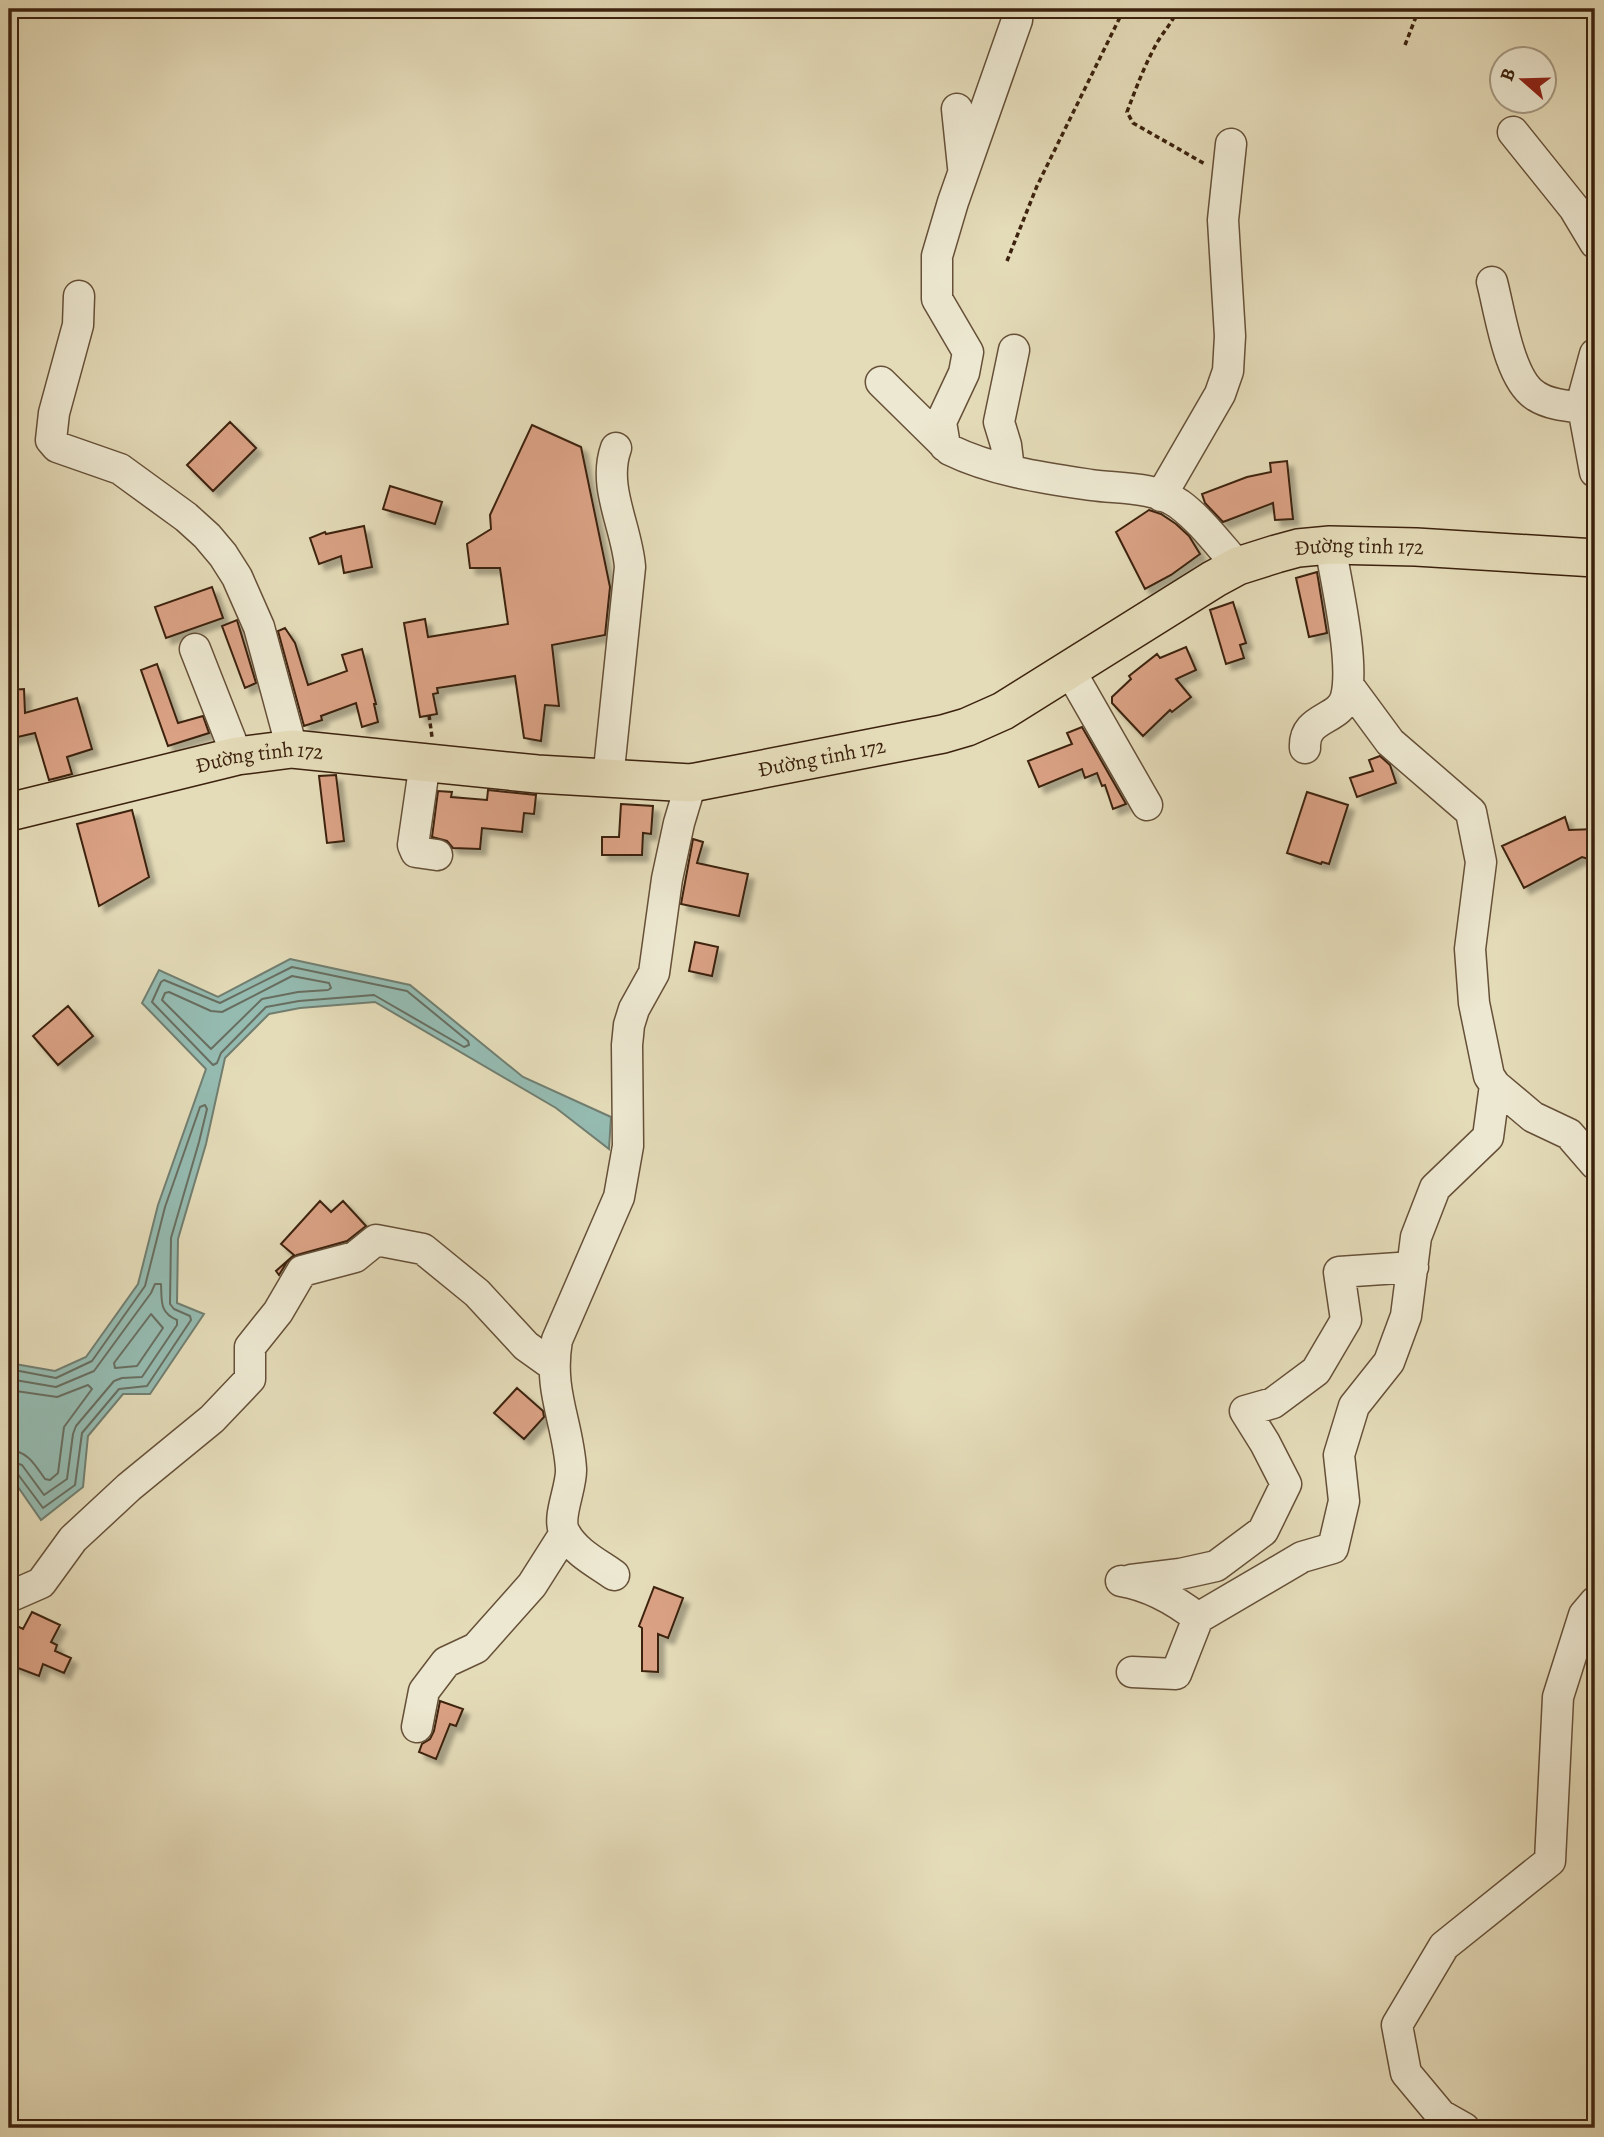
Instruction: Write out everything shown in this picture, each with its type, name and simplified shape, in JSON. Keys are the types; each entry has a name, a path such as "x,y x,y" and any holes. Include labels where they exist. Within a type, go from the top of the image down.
{"main road":[{"name":"Đường tỉnh 172","path":"9,812 237,756 292,749 608,779 691,783 967,727 1003,711 1238,566 1298,548 1330,545 1416,547 1595,558"}],"street":[{"path":"945,446 941,422 964,373 968,352 937,299 937,256 1017,20 1018,9"},
{"path":"957,109 964,174"},
{"path":"1513,132 1574,208 1595,243"},
{"path":"1161,496 1220,394 1228,371 1230,345 1223,220 1231,144"},
{"path":"1492,282 1514,366 1524,384 1534,396 1549,403 1589,412"},
{"path":"79,296 78,325 54,413 51,440 57,447 120,469 186,517 223,555 237,577 259,627 292,749"},
{"path":"1009,469 1006,444 999,422 1014,350"},
{"path":"1595,354 1582,402 1589,412 1595,472"},
{"path":"881,382 945,446 964,457 1059,481 1147,490 1178,503 1238,566"},
{"path":"608,779 630,567 610,473 616,448"},
{"path":"1305,748 1304,737 1345,701 1348,685 1341,608 1330,545"},
{"path":"195,649 237,756"},
{"path":"1069,669 1147,805"},
{"path":"1348,685 1390,742 1471,812 1481,862 1469,949 1474,1003 1489,1076 1495,1085 1533,1117 1569,1134 1595,1164"},
{"path":"425,762 413,845 416,852 438,855"},
{"path":"614,1575 576,1548 561,1524 570,1487 571,1470 556,1395 554,1366 557,1340 619,1197 628,1146 629,1025 634,1009 654,973 667,879 691,783"},
{"path":"1132,1672 1175,1674 1198,1618 1302,1557 1333,1548 1344,1501 1339,1455 1354,1406 1389,1362 1406,1316 1416,1237 1435,1188 1488,1137 1495,1085"},
{"path":"9,1597 41,1583 73,1539 129,1487 184,1443 250,1379 250,1347 278,1312 302,1271 355,1257 376,1240 422,1249 477,1293 526,1346 554,1366"},
{"path":"1198,1618 1176,1601 1139,1584 1121,1581 1180,1574 1216,1566 1264,1531 1286,1485 1245,1411 1273,1403 1316,1371 1346,1320 1339,1272 1413,1267"},
{"path":"417,1727 424,1691 431,1681 446,1662 476,1648 532,1585 565,1533"},
{"path":"1450,2124 1406,2073 1397,2025 1444,1946 1550,1861 1558,1697 1584,1615 1595,1602"}],"path":[{"path":"1007,261 1037,186 1124,9"},
{"path":"1178,9 1147,64 1127,112 1133,123 1228,176"},
{"path":"1405,45 1419,9"}],"water":[{"path":"290,959 410,985 523,1077 611,1117 609,1149 556,1108 375,1002 300,1008 269,1014 225,1058 206,1144 178,1239 177,1303 204,1314 150,1394 123,1394 88,1436 83,1487 41,1520 9,1474 9,1360 15,1364 55,1371 86,1357 138,1284 158,1205 206,1069 142,1003 159,970 218,997"}],"building":[{"path":"230,422 256,448 213,491 187,465"},
{"path":"532,425 581,447 610,587 605,635 552,645 559,706 545,705 541,741 524,738 515,676 437,688 438,693 433,694 437,714 420,717 404,623 425,619 428,637 508,624 500,568 470,568 467,544 491,529 490,515"},
{"path":"1287,461 1293,519 1275,520 1273,503 1223,522 1205,503 1202,494 1247,477 1271,472 1270,463"},
{"path":"390,486 442,502 435,524 383,509"},
{"path":"1149,510 1176,524 1189,536 1200,554 1171,575 1145,589 1116,532"},
{"path":"364,526 372,567 344,573 341,556 319,564 310,538 325,532 326,534"},
{"path":"1317,572 1327,633 1309,637 1296,578"},
{"path":"212,587 223,618 166,638 155,607"},
{"path":"1233,602 1246,643 1240,645 1244,658 1226,664 1210,610"},
{"path":"237,620 256,683 245,688 222,626"},
{"path":"285,628 295,643 308,685 347,671 342,655 362,649 378,722 362,727 356,703 321,716 322,720 304,726 278,631"},
{"path":"1186,647 1196,670 1176,679 1191,697 1172,712 1170,710 1143,736 1112,703 1112,697 1131,679 1129,676 1157,654 1160,658"},
{"path":"157,664 178,723 203,716 209,733 168,746 141,670"},
{"path":"24,689 25,713 77,698 92,749 67,757 72,774 49,780 35,733 9,739 9,690"},
{"path":"1082,727 1126,804 1113,809 1105,785 1102,786 1097,773 1085,778 1082,769 1039,787 1028,761 1072,744 1067,733"},
{"path":"1380,756 1390,765 1396,783 1357,797 1350,778 1373,771 1369,760"},
{"path":"336,775 344,841 327,843 319,776"},
{"path":"488,790 536,795 534,814 524,813 522,832 482,828 480,849 453,848 447,841 432,837 438,791 452,792 451,797 487,800"},
{"path":"1307,792 1348,805 1329,864 1287,853"},
{"path":"621,804 653,806 651,834 643,833 642,855 602,855 602,837 619,837"},
{"path":"132,810 149,877 99,906 77,824"},
{"path":"1565,817 1569,830 1595,829 1595,861 1582,857 1524,888 1502,846"},
{"path":"693,839 703,842 697,863 748,874 739,916 681,904"},
{"path":"695,942 718,947 712,976 689,971"},
{"path":"68,1006 93,1036 58,1065 33,1036"},
{"path":"320,1201 331,1212 343,1201 366,1226 347,1241 297,1255 287,1262 279,1275 276,1271 294,1255 281,1244"},
{"path":"517,1388 543,1411 544,1417 524,1439 494,1413"},
{"path":"654,1587 683,1598 668,1638 658,1634 658,1672 642,1671 642,1628 639,1626"},
{"path":"32,1612 60,1625 51,1642 57,1645 55,1651 71,1658 64,1673 43,1664 39,1676 10,1665 16,1650 9,1647 9,1639 15,1625 23,1629"},
{"path":"440,1701 463,1709 456,1726 450,1724 436,1759 419,1752 422,1744 430,1739 434,1731"}]}
